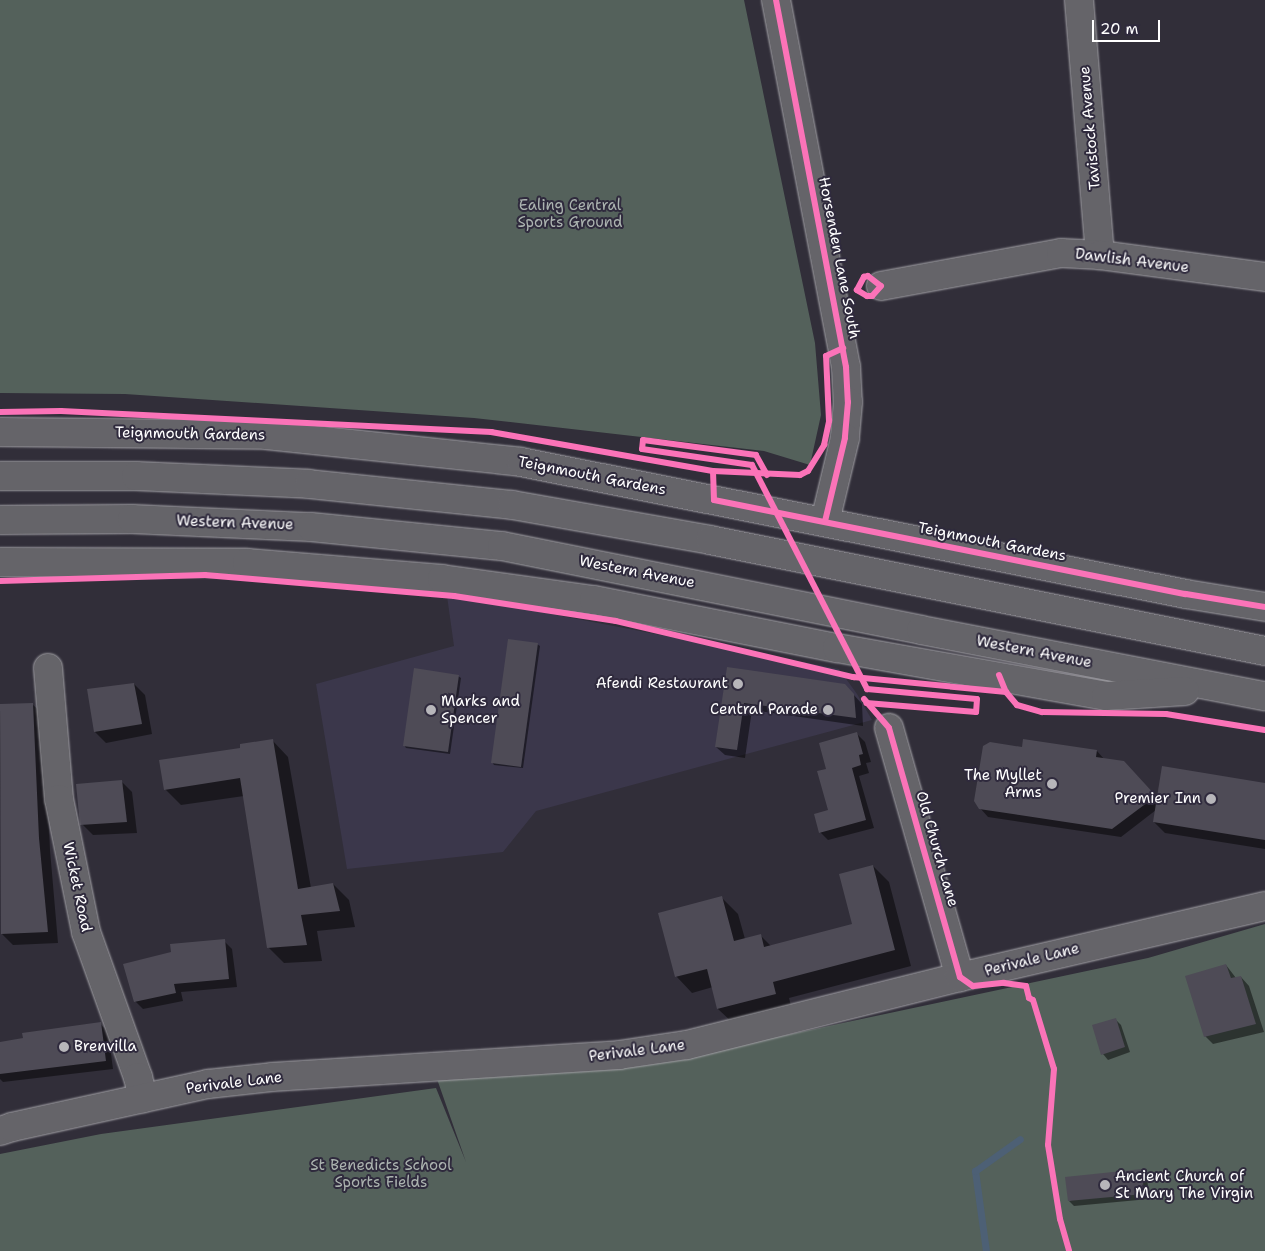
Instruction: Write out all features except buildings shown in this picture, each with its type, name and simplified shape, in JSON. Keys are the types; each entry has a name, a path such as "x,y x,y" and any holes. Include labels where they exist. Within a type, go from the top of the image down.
{"main road":[{"name":"Horsenden Lane South","path":"776,0 846,367 848,402 845,438 825,521"},
{"name":"Tavistock Avenue","path":"1079,0 1100,255"},
{"name":"Dawlish Avenue","path":"881,286 1061,253 1100,255 1265,278"},
{"name":"Teignmouth Gardens","path":"0,432 266,435 521,462 1186,594 1265,607"},
{"path":"0,476 136,476 309,484 512,505 710,540 1265,651"},
{"name":"Western Avenue","path":"0,520 132,519 311,526 502,546 1265,696"},
{"path":"0,562 247,563 442,579 594,600 818,645 1106,696 1224,689"},
{"name":"Wicket Road","path":"48,668 59,800 86,932 138,1077 143,1098"},
{"name":"Old Church Lane","path":"889,728 960,977"},
{"name":"Perivale Lane","path":"0,1132 12,1127 208,1084 272,1077 520,1063 619,1055 687,1045 960,977 1265,906"}],"shaded area":[{"path":"447,596 493,603 839,669 857,694 872,720 536,811 503,852 347,869 316,684 454,646"}],"green space":[{"name":"Ealing Central Sports Ground","path":"0,0 744,0 815,343 821,415 810,465 764,451 474,418 125,394 0,393"},
{"name":"St Benedicts School Sports Fields","path":"1265,924 1265,1251 0,1251 0,1154 101,1134 436,1088 466,1162 437,1079 777,1037 1148,958"}],"waterway":[{"path":"986,1251 975,1171 1020,1139"}],"cycle path":[{"path":"776,0 846,367 848,402 845,438 825,521"},
{"path":"868,276 881,286 872,296 867,296 857,290 864,277 868,276"},
{"path":"713,471 800,475 808,471 824,445 829,421 826,356 843,348"},
{"path":"0,412 61,411 491,432 713,471 714,500 1186,594 1265,607"},
{"path":"767,475 756,455 643,440 642,449 752,465 867,689 977,699 976,712 866,703"},
{"path":"0,581 205,575 454,596 616,621 853,677 1006,692"},
{"path":"999,675 1006,692 1017,705 1042,712 1166,714 1265,730"},
{"path":"864,699 889,728 960,977 973,986 1004,983 1026,986 1029,998 1033,1000 1054,1069 1048,1145 1060,1219 1069,1251"}],"place":[{"name":"Afendi Restaurant","path":"738,684"},
{"name":"Marks and Spencer","path":"431,710"},
{"name":"Central Parade","path":"828,710"},
{"name":"The Myllet Arms","path":"1052,784"},
{"name":"Premier Inn","path":"1211,799"},
{"name":"Brenvilla","path":"64,1047"},
{"name":"Ancient Church of St Mary The Virgin","path":"1105,1185"}]}
